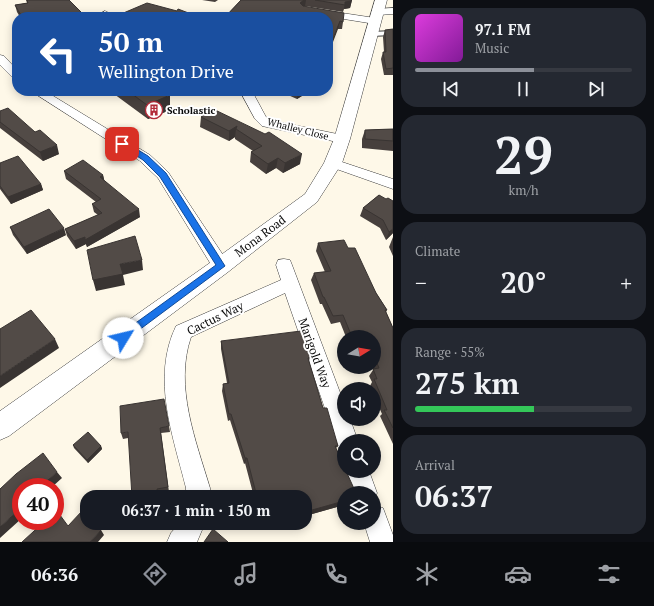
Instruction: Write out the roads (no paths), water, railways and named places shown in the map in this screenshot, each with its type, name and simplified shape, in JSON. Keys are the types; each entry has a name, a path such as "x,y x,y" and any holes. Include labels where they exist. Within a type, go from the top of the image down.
{"street":[{"path":"333,13 380,16 393,33"},
{"name":"Mona Road","path":"0,427 221,266 311,198 333,163 342,139 380,16"},
{"path":"0,58 12,71"},
{"path":"45,96 145,158 163,175 221,266"},
{"name":"Whalley Close","path":"249,96 261,119 266,123 342,139"},
{"path":"333,163 393,184"},
{"name":"Marigold Way","path":"287,274 344,434"},
{"name":"Cactus Way","path":"198,490 176,400 175,374 178,343 184,332 287,274"},
{"path":"180,542 190,530"},
{"path":"379,530 383,542"}],"place":[{"name":"Scholastic","path":"154,110"}]}
